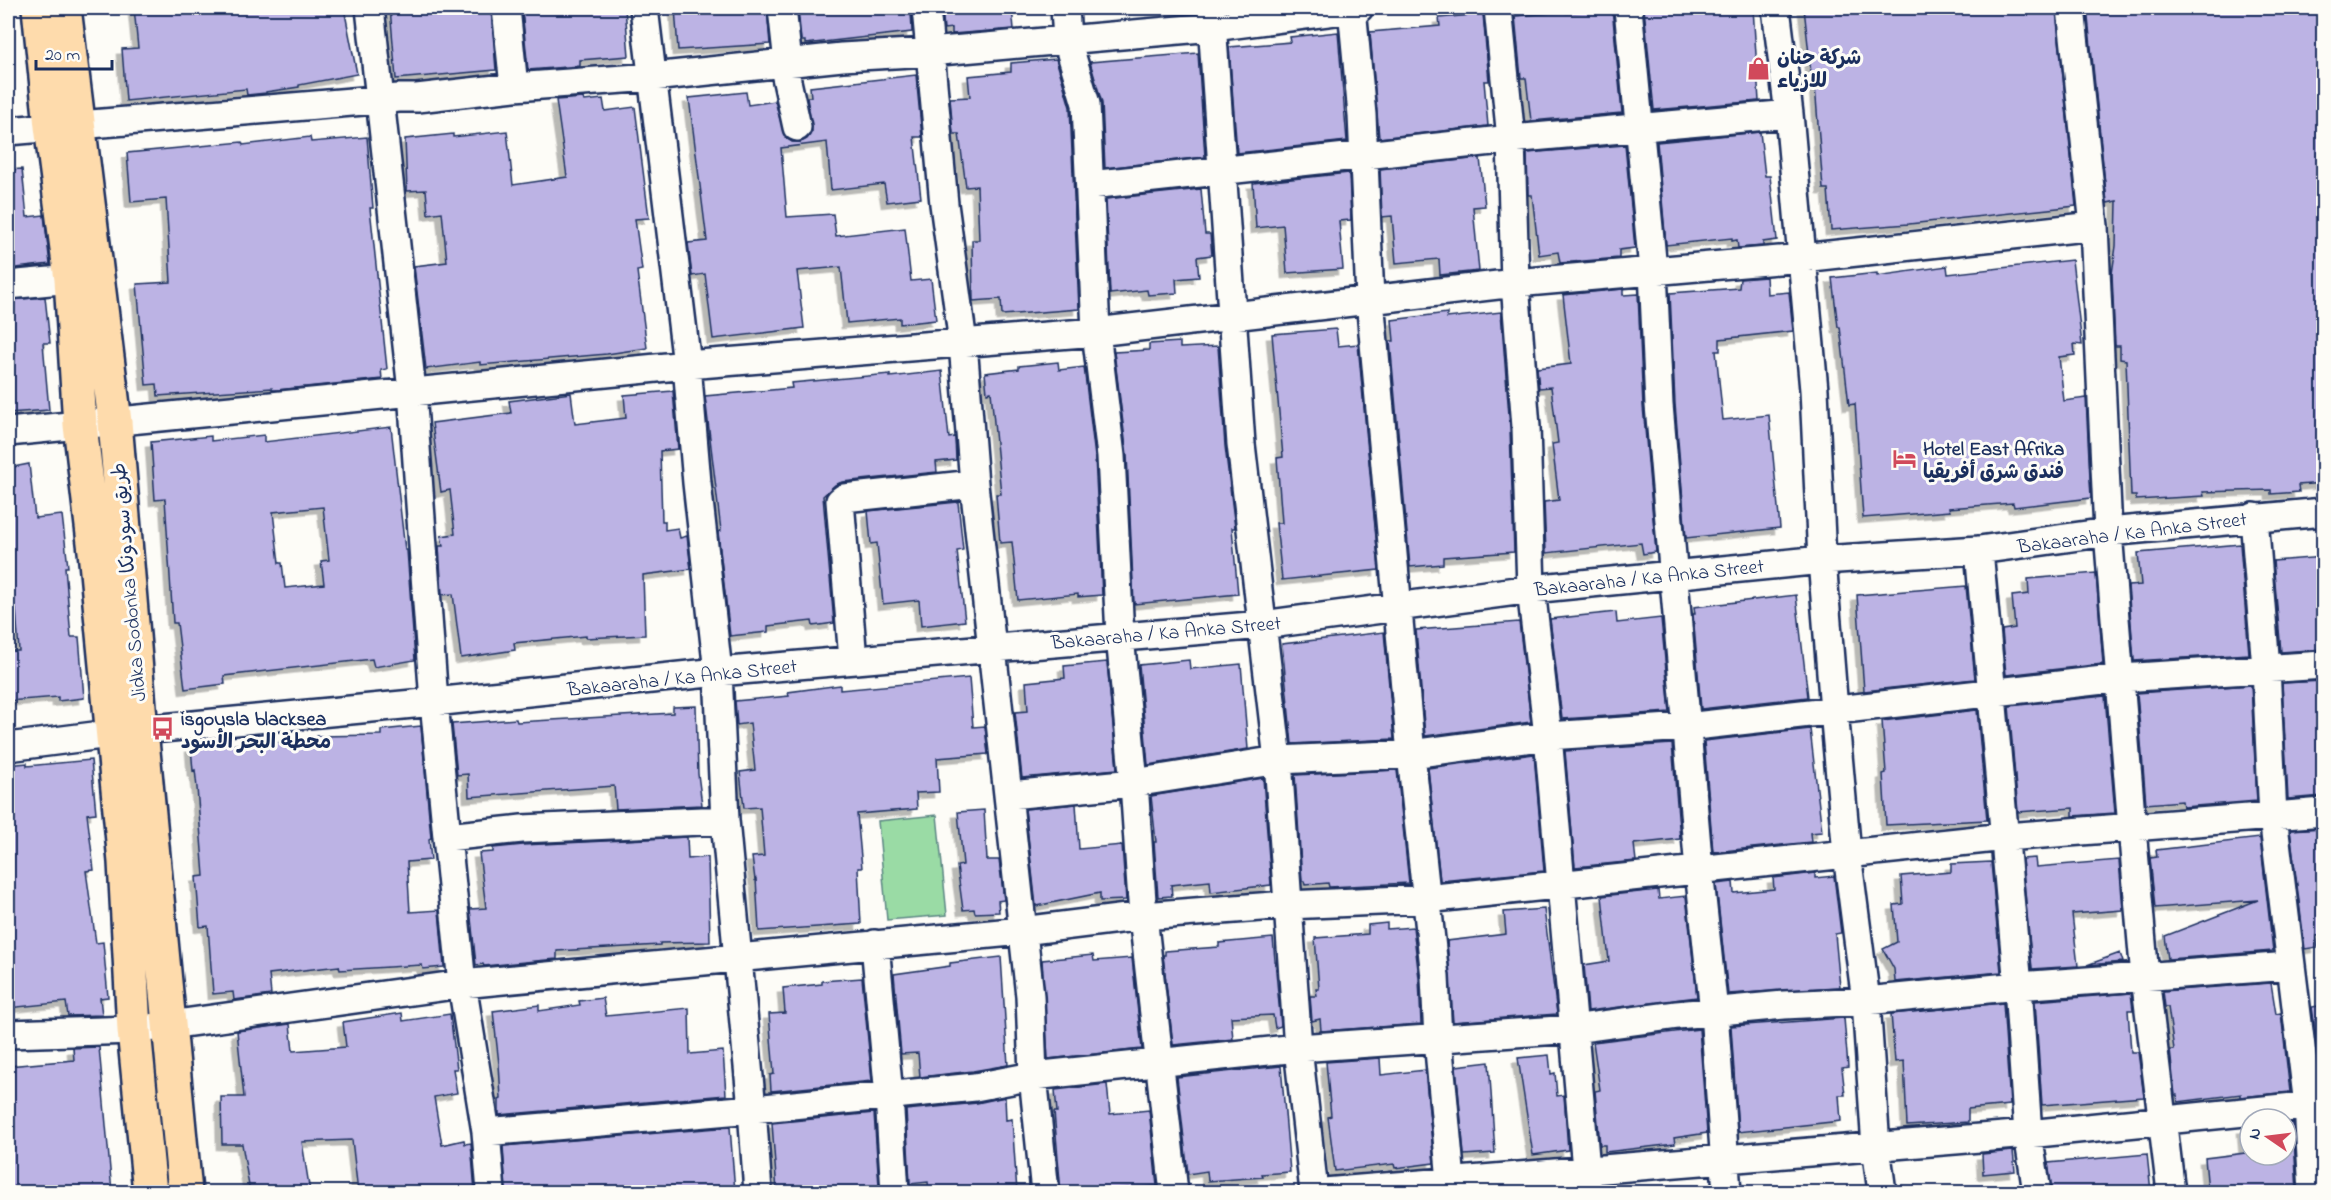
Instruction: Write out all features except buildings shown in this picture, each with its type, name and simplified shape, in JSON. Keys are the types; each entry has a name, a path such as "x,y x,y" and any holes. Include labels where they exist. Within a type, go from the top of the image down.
{"main road":[{"name":"Jidka Sodonka طريق سودونكا","path":"39,8 64,126 115,422 126,731 124,862 134,1030 150,1192"},
{"name":"Jidka Sodonka طريق سودونكا","path":"64,8 64,126 81,425 95,551 126,731 168,1025 185,1192"}],"street":[{"path":"370,8 412,391 434,702 462,984 486,1132 491,1192"},
{"path":"506,8 514,87"},
{"path":"644,8 687,365 697,483 718,672 725,820 758,1192"},
{"path":"782,8 788,63 785,72 797,127"},
{"path":"926,8 944,204 963,343 974,484 1010,795 1030,996 1033,1076 1045,1192"},
{"path":"1065,8 1067,40 1086,104 1096,332 1111,456 1120,636 1134,783 1143,916 1174,1192"},
{"path":"1352,8 1370,299 1397,608 1435,977 1451,1187"},
{"path":"8,131 379,101 514,87 1067,40 1212,17 1359,8"},
{"path":"1498,8 1511,139 1515,283 1526,427 1531,589 1548,736 1587,1182"},
{"path":"1628,8 1653,270 1659,405 1686,727 1714,1012 1727,1192"},
{"path":"1776,8 1790,114 1814,390 1822,560 1834,710 1847,854 1866,1001 1876,1147 1882,1192"},
{"path":"2071,8 2094,226 2108,532 2132,828 2145,976 2171,1192"},
{"path":"1212,17 1241,444 1278,760 1298,1048 1314,1192"},
{"path":"1090,185 1363,157 1511,139 1790,114"},
{"path":"8,432 687,365 1096,332 1515,283 1802,258 2094,226"},
{"path":"8,285 71,279"},
{"path":"853,660 840,501 844,498 974,484"},
{"name":"Bakaaraha / Ka Anka Street","path":"8,747 126,731 718,672 1262,625 1531,589 1822,560 1979,550 2108,532 2324,513"},
{"path":"2254,518 2266,668 2272,817 2290,966 2316,1104 2313,1192"},
{"path":"1979,550 2018,986 2028,1134 2037,1192"},
{"path":"1010,795 1134,783 1278,760 1411,754 1548,736 1686,727 2121,678 2324,665"},
{"path":"8,1034 134,1030 462,984 1022,931 1143,916 1287,905 1426,899 2005,837 2324,812"},
{"path":"447,837 522,829 725,820"},
{"path":"875,944 895,1192"},
{"path":"486,1132 975,1088 1033,1076 1298,1048 1573,1029 1784,1005 1866,1001 2018,986 2290,966"},
{"path":"1324,1192 1587,1182 1724,1160 2028,1134 2316,1104"}],"green space":[{"path":"937,815 947,915 887,920 878,821"}],"place":[{"name":"شركة حنان للازياء","path":"1759,68"},
{"name":"Hotel East Afrika فندق شرق أفريقيا","path":"1905,459"},
{"name":"isgoysla blacksea محطة البحر الأسود","path":"163,729"}]}
